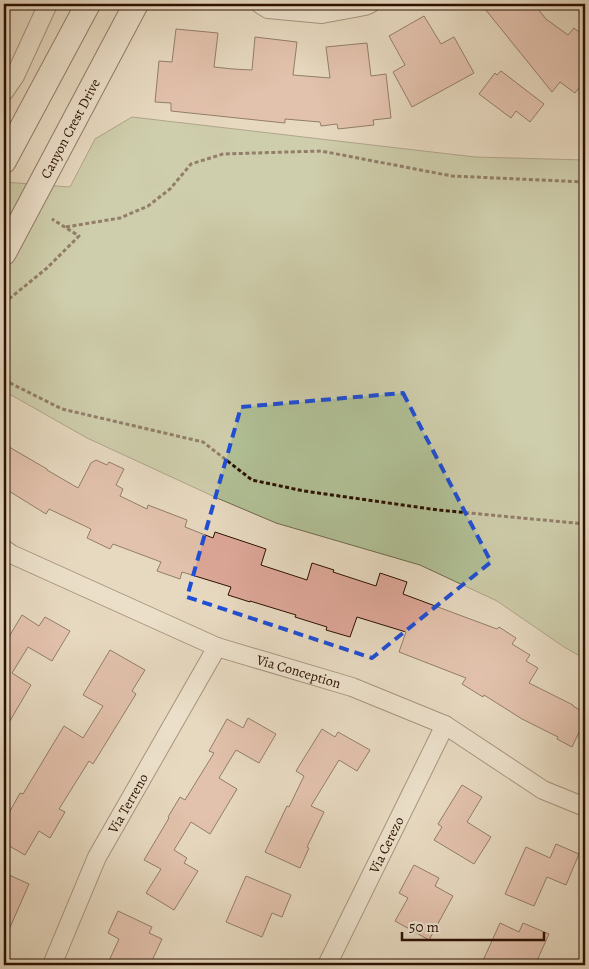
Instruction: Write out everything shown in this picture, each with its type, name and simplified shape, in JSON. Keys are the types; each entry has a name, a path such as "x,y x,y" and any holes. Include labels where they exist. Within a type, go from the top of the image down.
{"main road":[{"path":"4,161 88,4"},
{"name":"Canyon Crest Drive","path":"4,253 136,4"}],"street":[{"path":"4,92 15,76 48,4"},
{"path":"260,4 268,9 322,14 370,4"},
{"name":"Via Conception","path":"6,557 216,646 352,687 445,725 543,790 585,807"},
{"name":"Via Terreno","path":"52,965 97,857 216,646"},
{"name":"Via Cerezo","path":"326,965 445,725"}],"path":[{"path":"66,227 120,218 148,206 170,189 191,164 223,154 321,151 452,176 585,182"},
{"path":"4,303 46,268 79,236 52,219"},
{"path":"4,380 62,409 203,442 252,480 304,491 438,510 585,524"}],"highlighted area":[{"path":"403,393 491,562 372,658 187,597 241,407"}],"green space":[{"path":"132,117 475,157 585,160 585,659 564,647 497,601 420,565 276,523 87,438 4,391 4,182 70,187 95,139"}],"building":[{"path":"481,4 534,4 546,19 568,35 574,28 585,37 585,80 575,93 560,82 552,92"},
{"path":"424,16 441,44 454,37 474,73 412,107 393,72 405,65 389,36"},
{"path":"176,29 218,33 214,67 252,70 255,37 297,42 293,75 330,78 326,47 367,43 371,76 386,74 391,118 373,120 374,125 338,129 337,124 321,126 320,122 285,119 285,123 171,111 171,103 155,102 159,61 172,62"},
{"path":"501,71 544,104 530,122 516,111 511,118 479,94 495,73 497,75"},
{"path":"4,444 78,488 91,463 96,460 107,465 109,462 124,469 116,485 123,489 120,496 147,509 148,505 187,520 185,527 213,538 215,532 266,549 261,565 307,580 312,563 376,586 380,573 407,582 403,594 497,629 499,627 516,638 512,644 530,655 526,661 538,668 529,683 585,713 585,720 572,747 557,739 558,737 522,719 484,695 483,697 462,684 466,678 399,652 406,632 357,617 350,637 326,630 327,627 295,617 296,615 228,595 231,587 182,572 180,579 157,571 161,562 113,544 110,549 87,538 91,529 49,509 46,514 4,488"},
{"path":"22,615 39,626 45,617 70,631 52,661 28,647 12,673 31,685 4,731 4,645"},
{"path":"110,650 145,670 132,691 136,694 93,764 89,761 59,809 65,812 50,838 39,831 25,855 4,843 4,822 20,793 23,794 64,726 83,738 103,706 83,695"},
{"path":"248,718 276,734 259,763 236,750 219,778 237,789 210,834 191,822 174,850 187,858 184,863 198,871 174,910 146,893 161,869 144,860 180,797 185,800 214,753 209,751 227,719 243,728"},
{"path":"322,729 335,737 338,732 370,750 357,771 339,760 311,806 324,812 307,847 309,848 300,868 265,852 304,776 296,771"},
{"path":"462,785 482,797 467,822 491,837 474,864 434,840 442,827 438,824"},
{"path":"556,844 579,854 566,885 547,877 534,906 505,894 526,847 550,858"},
{"path":"414,865 439,878 435,886 453,896 429,940 395,921 408,898 399,893"},
{"path":"9,875 29,884 4,941 4,887"},
{"path":"246,876 291,895 282,917 272,913 262,937 226,922"},
{"path":"118,911 152,927 149,933 162,939 150,965 107,965 119,939 108,933"},
{"path":"500,923 519,932 523,923 549,934 535,965 481,965"}]}
